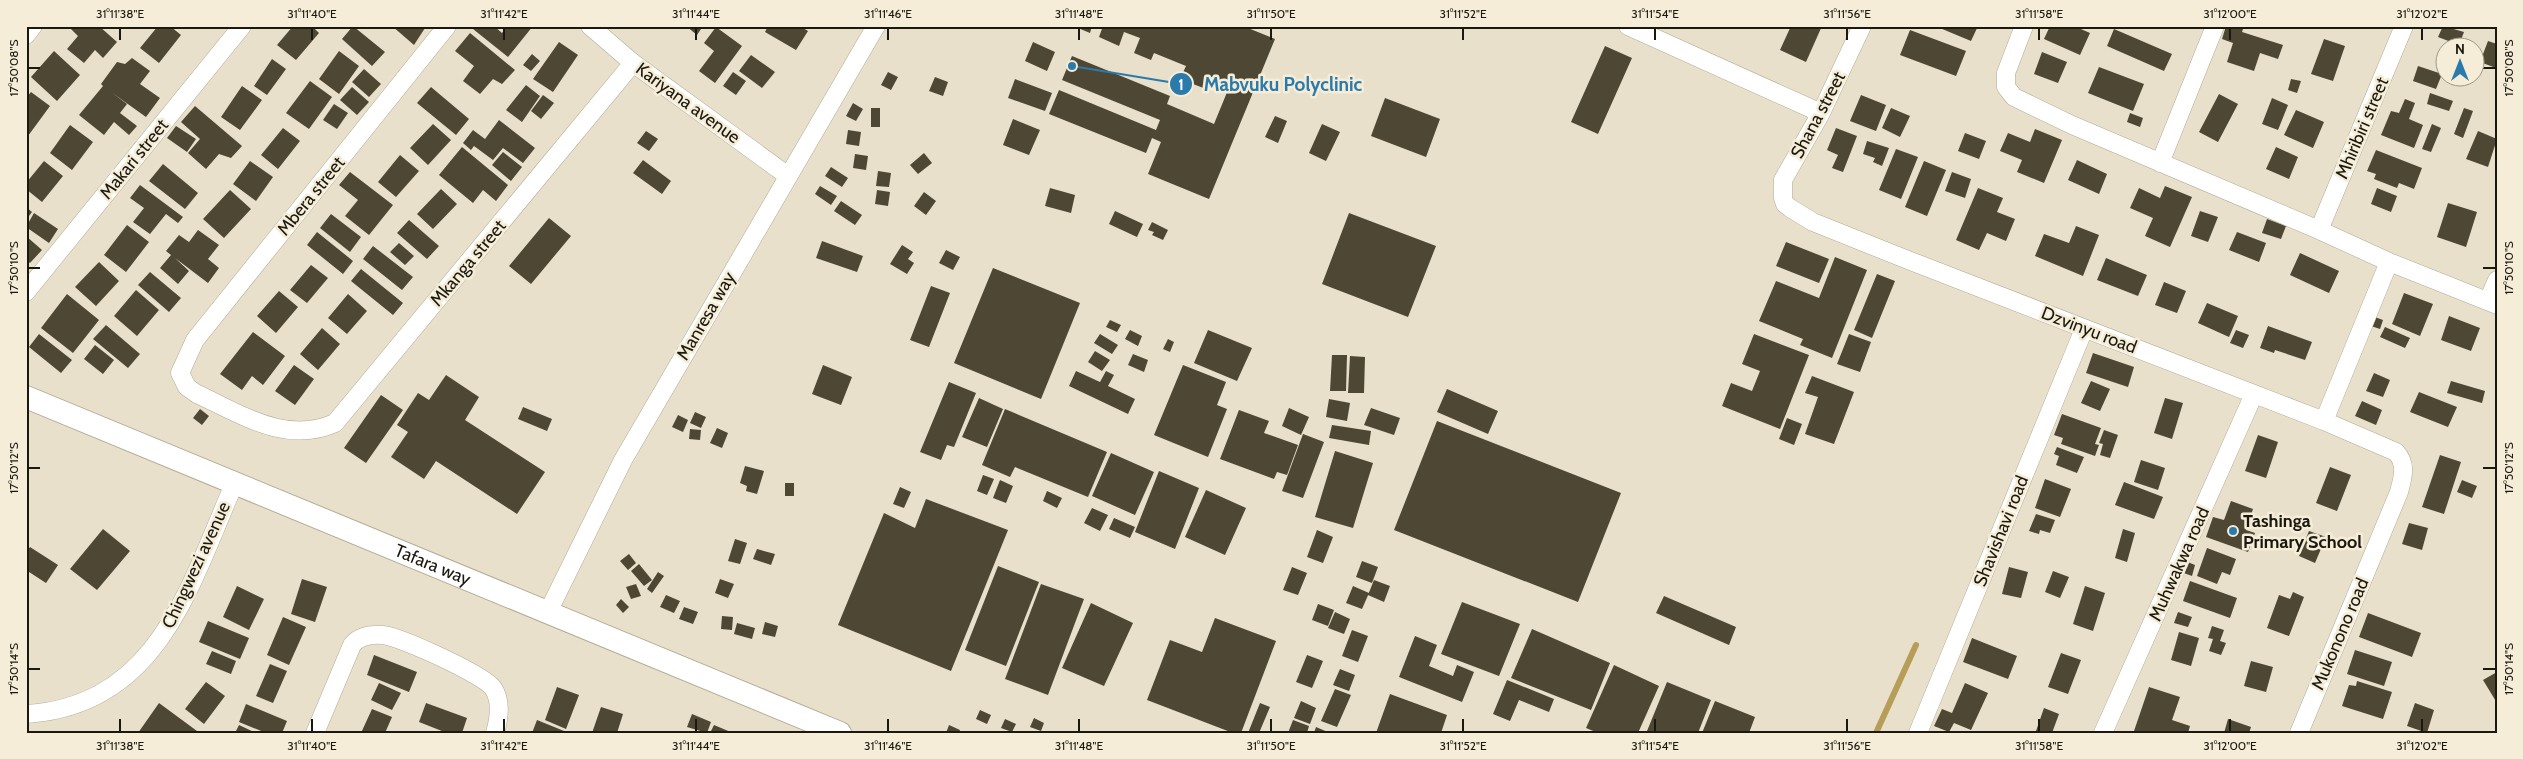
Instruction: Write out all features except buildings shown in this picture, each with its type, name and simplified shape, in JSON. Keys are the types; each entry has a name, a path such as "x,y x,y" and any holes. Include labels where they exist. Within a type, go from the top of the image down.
{"street":[{"path":"26,35 33,26"},
{"name":"Makari street","path":"26,292 242,26"},
{"name":"Mbera street","path":"285,431 265,425 197,394 182,380 180,369 195,340 226,300 447,26"},
{"name":"Kariyana avenue","path":"590,26 633,63 788,176"},
{"name":"Manresa way","path":"548,612 624,460 876,26"},
{"path":"1628,26 1821,113"},
{"name":"Shana street","path":"1785,204 1782,191 1783,180 1821,113 1862,26"},
{"path":"2024,26 2006,73 2006,87 2014,96 2072,125 2319,230 2388,262 2492,303 2497,280"},
{"path":"2160,163 2216,26"},
{"name":"Mhiribiri street","path":"2319,230 2404,26"},
{"name":"Mkanga street","path":"285,431 303,432 335,423 633,63"},
{"name":"Dzvinyu road","path":"1785,204 1813,222 2324,421 2396,452"},
{"path":"2324,421 2388,262"},
{"name":"Shavishavi road","path":"1918,733 2084,329"},
{"name":"Muhwakwa road","path":"2103,733 2254,394"},
{"name":"Tafara way","path":"26,397 840,733"},
{"name":"Mukonono road","path":"2299,733 2399,492 2404,472 2402,458 2396,452"},
{"name":"Chingwezi avenue","path":"26,714 57,710 80,703 103,692 124,680 152,650 172,624 235,482"},
{"path":"315,733 352,645 359,638 383,635 402,639 488,683 496,694 498,707 495,733"}],"waterway":[{"path":"1876,733 1916,645"}],"place":[{"name":"Mabvuku Polyclinic","path":"1072,66"},
{"name":"Tashinga Primary School","path":"2233,531"}]}
